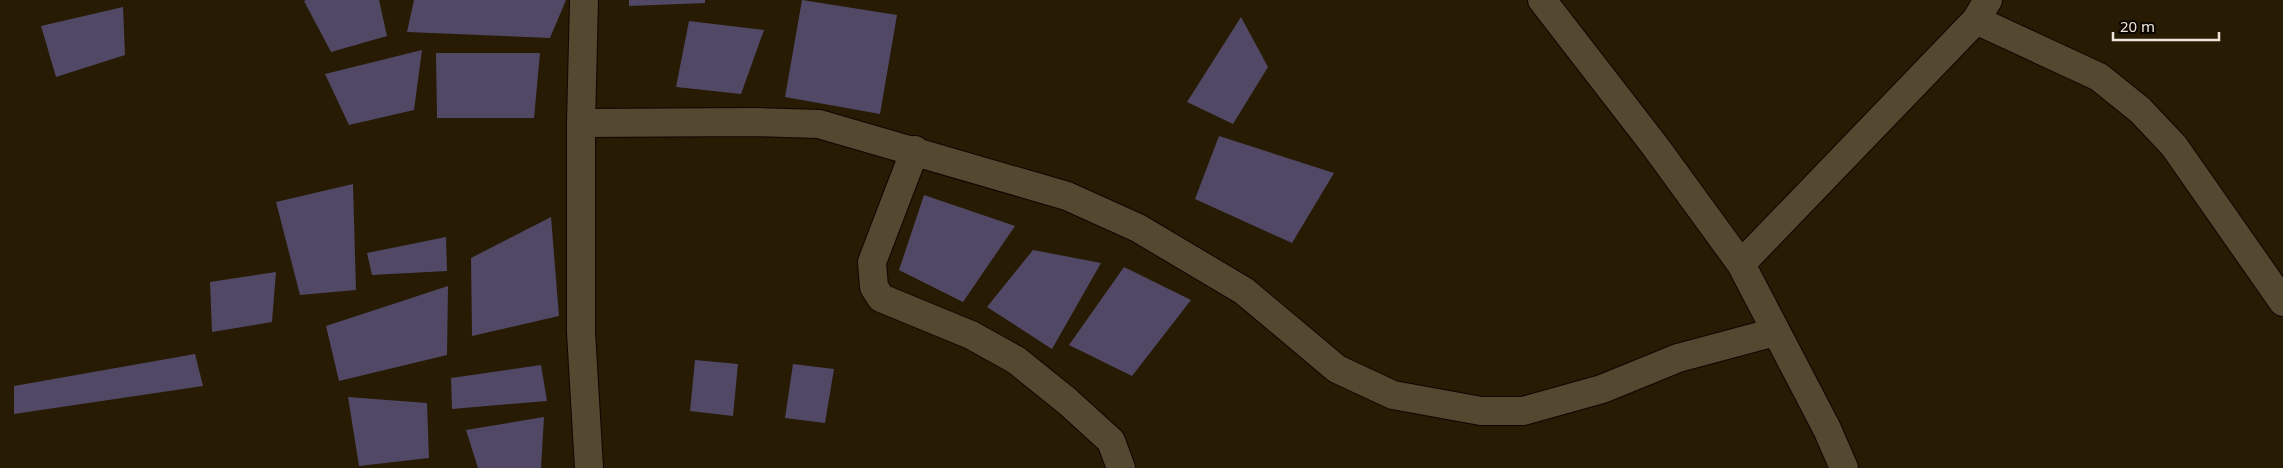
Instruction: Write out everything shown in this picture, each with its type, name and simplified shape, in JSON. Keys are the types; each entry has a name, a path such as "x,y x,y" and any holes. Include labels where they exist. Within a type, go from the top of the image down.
{"street":[{"path":"584,0 581,123 581,332 589,468"},
{"path":"1542,0 1655,146 1741,264 1827,429 1844,468"},
{"path":"1741,264 1982,10 2099,77 2140,110 2174,146 2283,302"},
{"path":"581,123 755,122 819,124 915,150 1067,196 1138,228 1244,291 1337,369 1393,396 1480,411 1523,411 1602,390 1678,358 1775,332"},
{"path":"915,150 872,262 874,287 882,298 971,335 1016,360 1067,400 1111,441 1122,468"}],"building":[{"path":"379,0 387,36 331,52 304,1"},
{"path":"414,0 566,0 550,38 407,32"},
{"path":"629,0 705,0 705,3 629,6"},
{"path":"802,0 897,15 880,114 785,97"},
{"path":"123,7 125,55 56,77 41,26"},
{"path":"1241,17 1268,67 1233,124 1187,102"},
{"path":"689,21 764,30 741,94 676,87"},
{"path":"422,50 414,110 349,125 325,74"},
{"path":"436,53 540,53 534,118 437,118"},
{"path":"1219,136 1334,173 1292,243 1195,199"},
{"path":"353,184 356,290 300,295 276,202"},
{"path":"924,195 1015,226 963,302 899,270"},
{"path":"551,217 559,316 472,336 471,258"},
{"path":"446,237 447,271 372,275 367,253"},
{"path":"1033,250 1101,263 1052,349 987,307"},
{"path":"1124,267 1191,300 1132,376 1069,345"},
{"path":"276,272 272,322 212,332 210,282"},
{"path":"448,286 447,355 339,381 326,326"},
{"path":"195,354 203,386 14,414 14,386"},
{"path":"695,360 738,364 733,416 690,411"},
{"path":"793,364 834,369 825,423 785,418"},
{"path":"541,365 547,401 452,409 451,378"},
{"path":"348,397 427,403 429,458 359,466"},
{"path":"544,417 541,468 478,468 466,430"}]}
